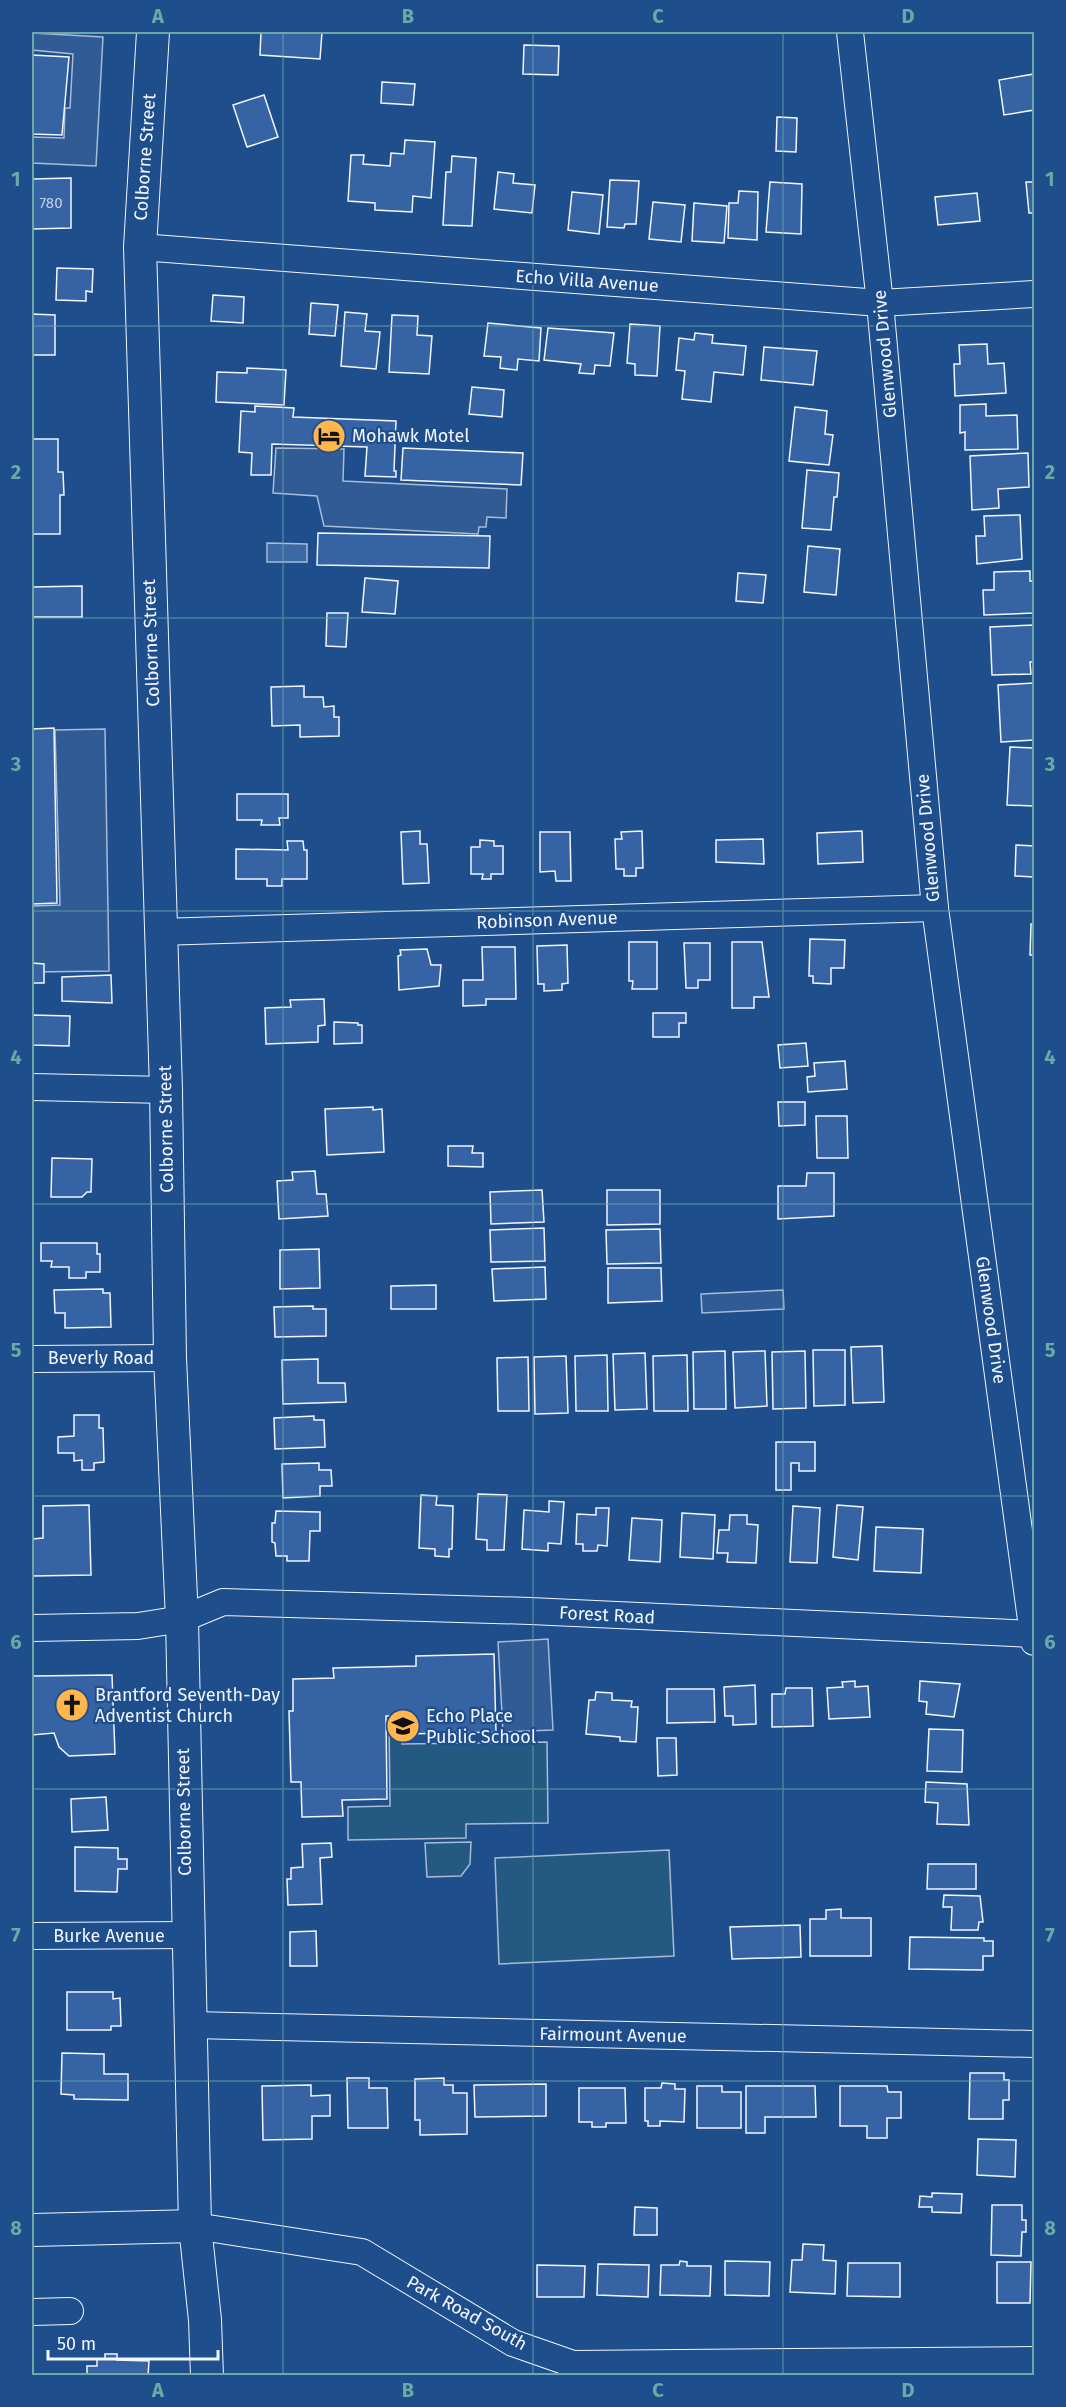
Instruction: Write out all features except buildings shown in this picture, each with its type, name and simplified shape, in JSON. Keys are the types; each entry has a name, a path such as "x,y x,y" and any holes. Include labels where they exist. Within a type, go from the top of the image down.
{"main road":[{"name":"Colborne Street","path":"153,32 140,247 159,932 166,1090 170,1358 182,1619 195,2226 205,2320 207,2376"},
{"path":"32,2230 195,2226"}],"street":[{"name":"Glenwood Drive","path":"850,32 880,303 934,908 1035,1642"},
{"name":"Echo Villa Avenue","path":"140,247 880,303 1035,294"},
{"name":"Robinson Avenue","path":"159,932 934,908"},
{"path":"32,1087 166,1090"},
{"name":"Beverly Road","path":"32,1359 170,1358"},
{"name":"Forest Road","path":"32,1628 138,1626 182,1619 223,1602 542,1611 1034,1634"},
{"name":"Burke Avenue","path":"32,1936 187,1935"},
{"name":"Fairmount Avenue","path":"192,2025 1035,2044"},
{"name":"Park Road South","path":"195,2226 362,2252 513,2343 573,2364 1035,2360"},
{"path":"32,2312 70,2311"}],"shaded area":[{"path":"32,33 103,37 96,166 32,163 32,137 64,138 65,108 70,108 73,54 32,50"},
{"path":"276,448 344,449 343,481 507,489 506,518 487,517 486,527 479,527 478,534 324,526 317,496 273,493"},
{"path":"267,543 307,544 307,562 267,562"},
{"path":"105,729 109,971 32,972 32,906 60,905 55,730"},
{"path":"783,1290 784,1309 702,1313 701,1294"},
{"path":"548,1639 553,1730 503,1732 498,1642"},
{"path":"401,1722 402,1744 547,1742 548,1823 466,1824 466,1838 348,1840 348,1807 390,1806 389,1723"},
{"path":"471,1842 470,1864 461,1876 427,1877 425,1843"},
{"path":"669,1850 674,1956 499,1964 495,1858"}],"place":[{"name":"Mohawk Motel","path":"329,436"},
{"name":"Brantford Seventh-Day Adventist Church","path":"72,1705"},
{"name":"Echo Place Public School","path":"403,1726"}]}
